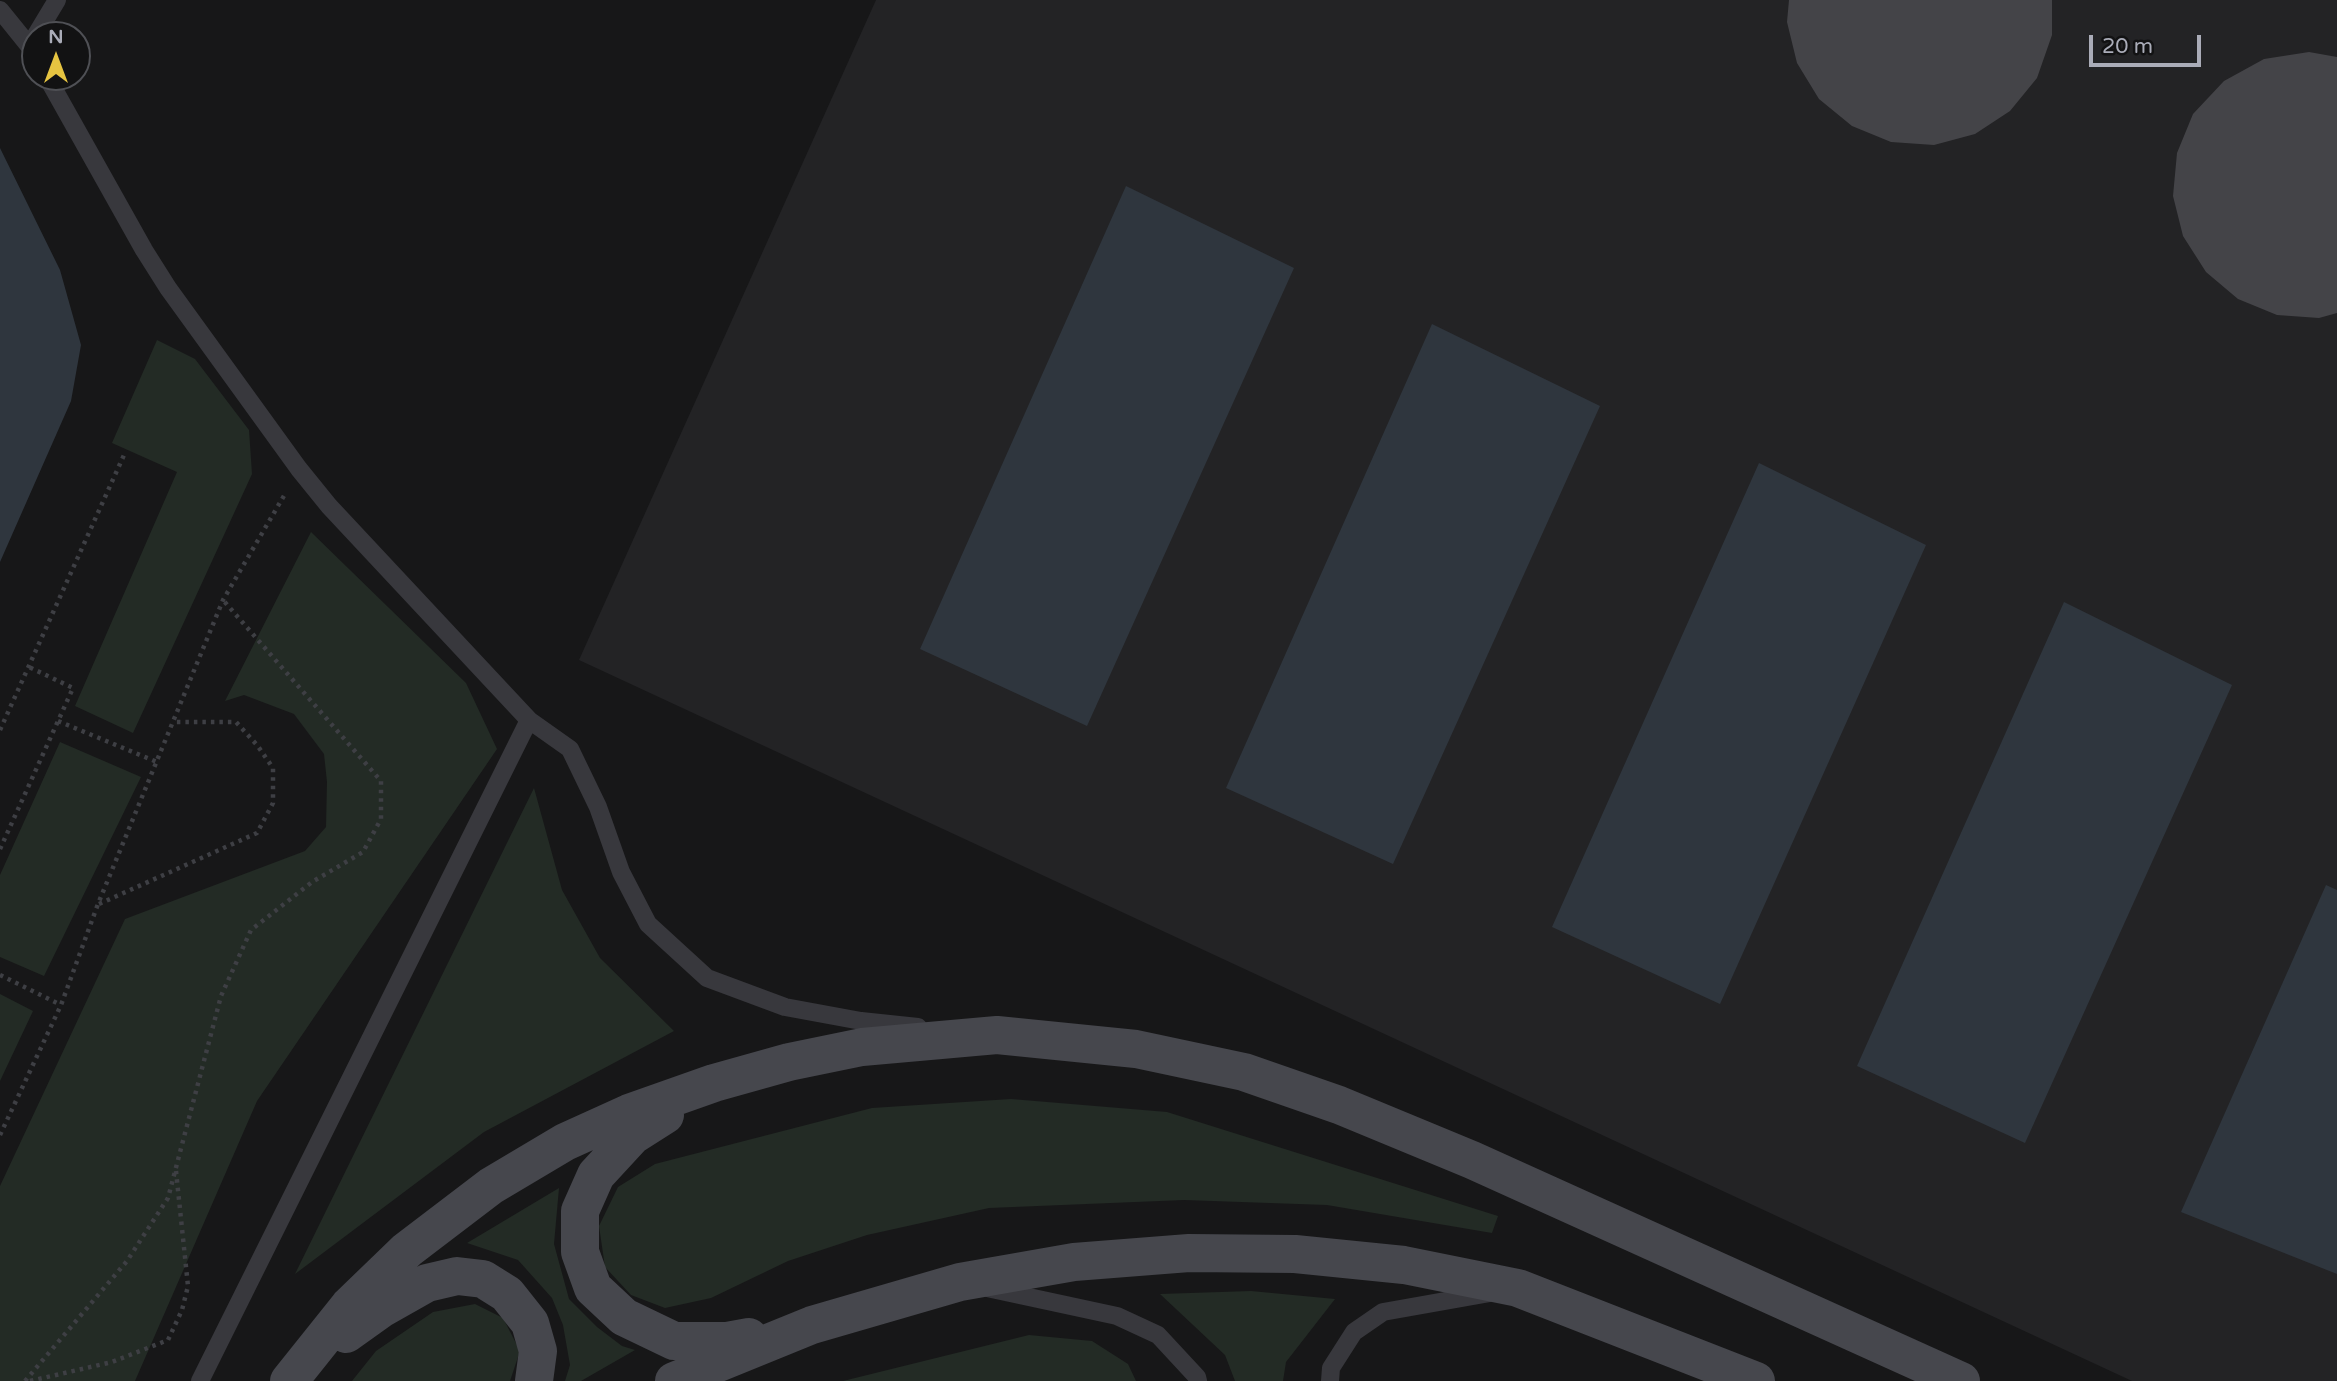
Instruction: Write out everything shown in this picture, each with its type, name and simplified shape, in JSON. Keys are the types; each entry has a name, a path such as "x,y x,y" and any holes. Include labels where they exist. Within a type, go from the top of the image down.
{"main road":[{"path":"295,1373 349,1306 407,1250 491,1186 565,1142 714,1083 789,1062 862,1047 998,1035 1136,1048 1244,1072 1339,1105 1472,1160 1961,1381"},
{"path":"714,1083 632,1136 596,1175 580,1211 579,1252 593,1288 624,1317 674,1342 727,1342 812,1325 960,1282 1074,1262 1189,1253 1296,1254 1404,1265 1518,1288 1756,1381"},
{"path":"295,1373 381,1309 427,1283 457,1276 483,1279 507,1294 530,1323 538,1351 534,1381"},
{"path":"674,1381 812,1325"}],"lane":[{"path":"46,21 57,0"},
{"path":"0,10 21,31"},
{"path":"55,91 162,278 299,469 329,506 529,720 570,749 598,807 621,872 648,924 707,978 785,1007 860,1021 998,1035"},
{"path":"200,1381 529,720"},
{"path":"960,1282 1117,1316 1158,1335 1198,1381"},
{"path":"1329,1381 1331,1368 1354,1332 1383,1312 1518,1288"}],"path":[{"path":"0,730 124,454"},
{"path":"0,1135 61,1005 98,905 223,600 299,469"},
{"path":"28,1381 127,1261 168,1198 221,996 251,930 312,882 363,852 381,819 381,782 223,600"},
{"path":"0,849 73,688 29,667"},
{"path":"58,721 157,762"},
{"path":"98,905 257,833 272,803 274,768 236,722 173,722"},
{"path":"0,975 61,1005"},
{"path":"28,1381 112,1363 168,1340 182,1310 187,1286 176,1168"}],"shaded area":[{"path":"876,0 2337,0 2337,1381 2132,1381 579,660"},
{"path":"0,148 60,270 81,345 71,401 0,562"},
{"path":"1126,186 1294,268 1087,726 920,649"},
{"path":"1432,324 1600,406 1393,864 1226,788"},
{"path":"157,340 195,359 249,430 252,474 133,733 75,706 177,472 112,443"},
{"path":"1759,463 1926,545 1720,1004 1552,927"},
{"path":"311,532 466,683 497,749 257,1101 135,1381 0,1381 0,1186 125,919 305,851 326,827 327,782 324,754 294,714 244,695 225,701"},
{"path":"2064,602 2232,685 2025,1143 1857,1066"},
{"path":"60,742 141,777 44,976 0,957 0,875"},
{"path":"534,788 562,890 600,958 674,1031 484,1132 295,1274"},
{"path":"2326,885 2337,890 2337,1274 2181,1212"},
{"path":"0,994 33,1011 0,1081"},
{"path":"1011,1099 1167,1112 1498,1216 1492,1233 1327,1205 1184,1200 989,1208 867,1235 788,1261 711,1298 665,1308 631,1295 605,1267 599,1226 618,1187 655,1164 872,1108"},
{"path":"559,1188 554,1244 569,1299 597,1327 622,1346 635,1350 581,1381 565,1381 570,1365 563,1325 552,1298 518,1260 467,1243"},
{"path":"1251,1291 1335,1299 1286,1362 1283,1381 1235,1381 1225,1355 1160,1294"},
{"path":"475,1304 503,1318 520,1351 510,1381 352,1381 376,1351 433,1312"},
{"path":"1029,1335 1092,1341 1128,1364 1136,1381 843,1381"}],"building":[{"path":"1789,0 2052,0 2052,35 2037,78 2010,111 1975,134 1934,145 1891,142 1852,126 1819,99 1797,63 1787,22"},
{"path":"2309,52 2337,57 2337,313 2319,318 2277,315 2238,299 2206,272 2183,236 2173,196 2177,153 2193,114 2224,81 2264,59"}]}
